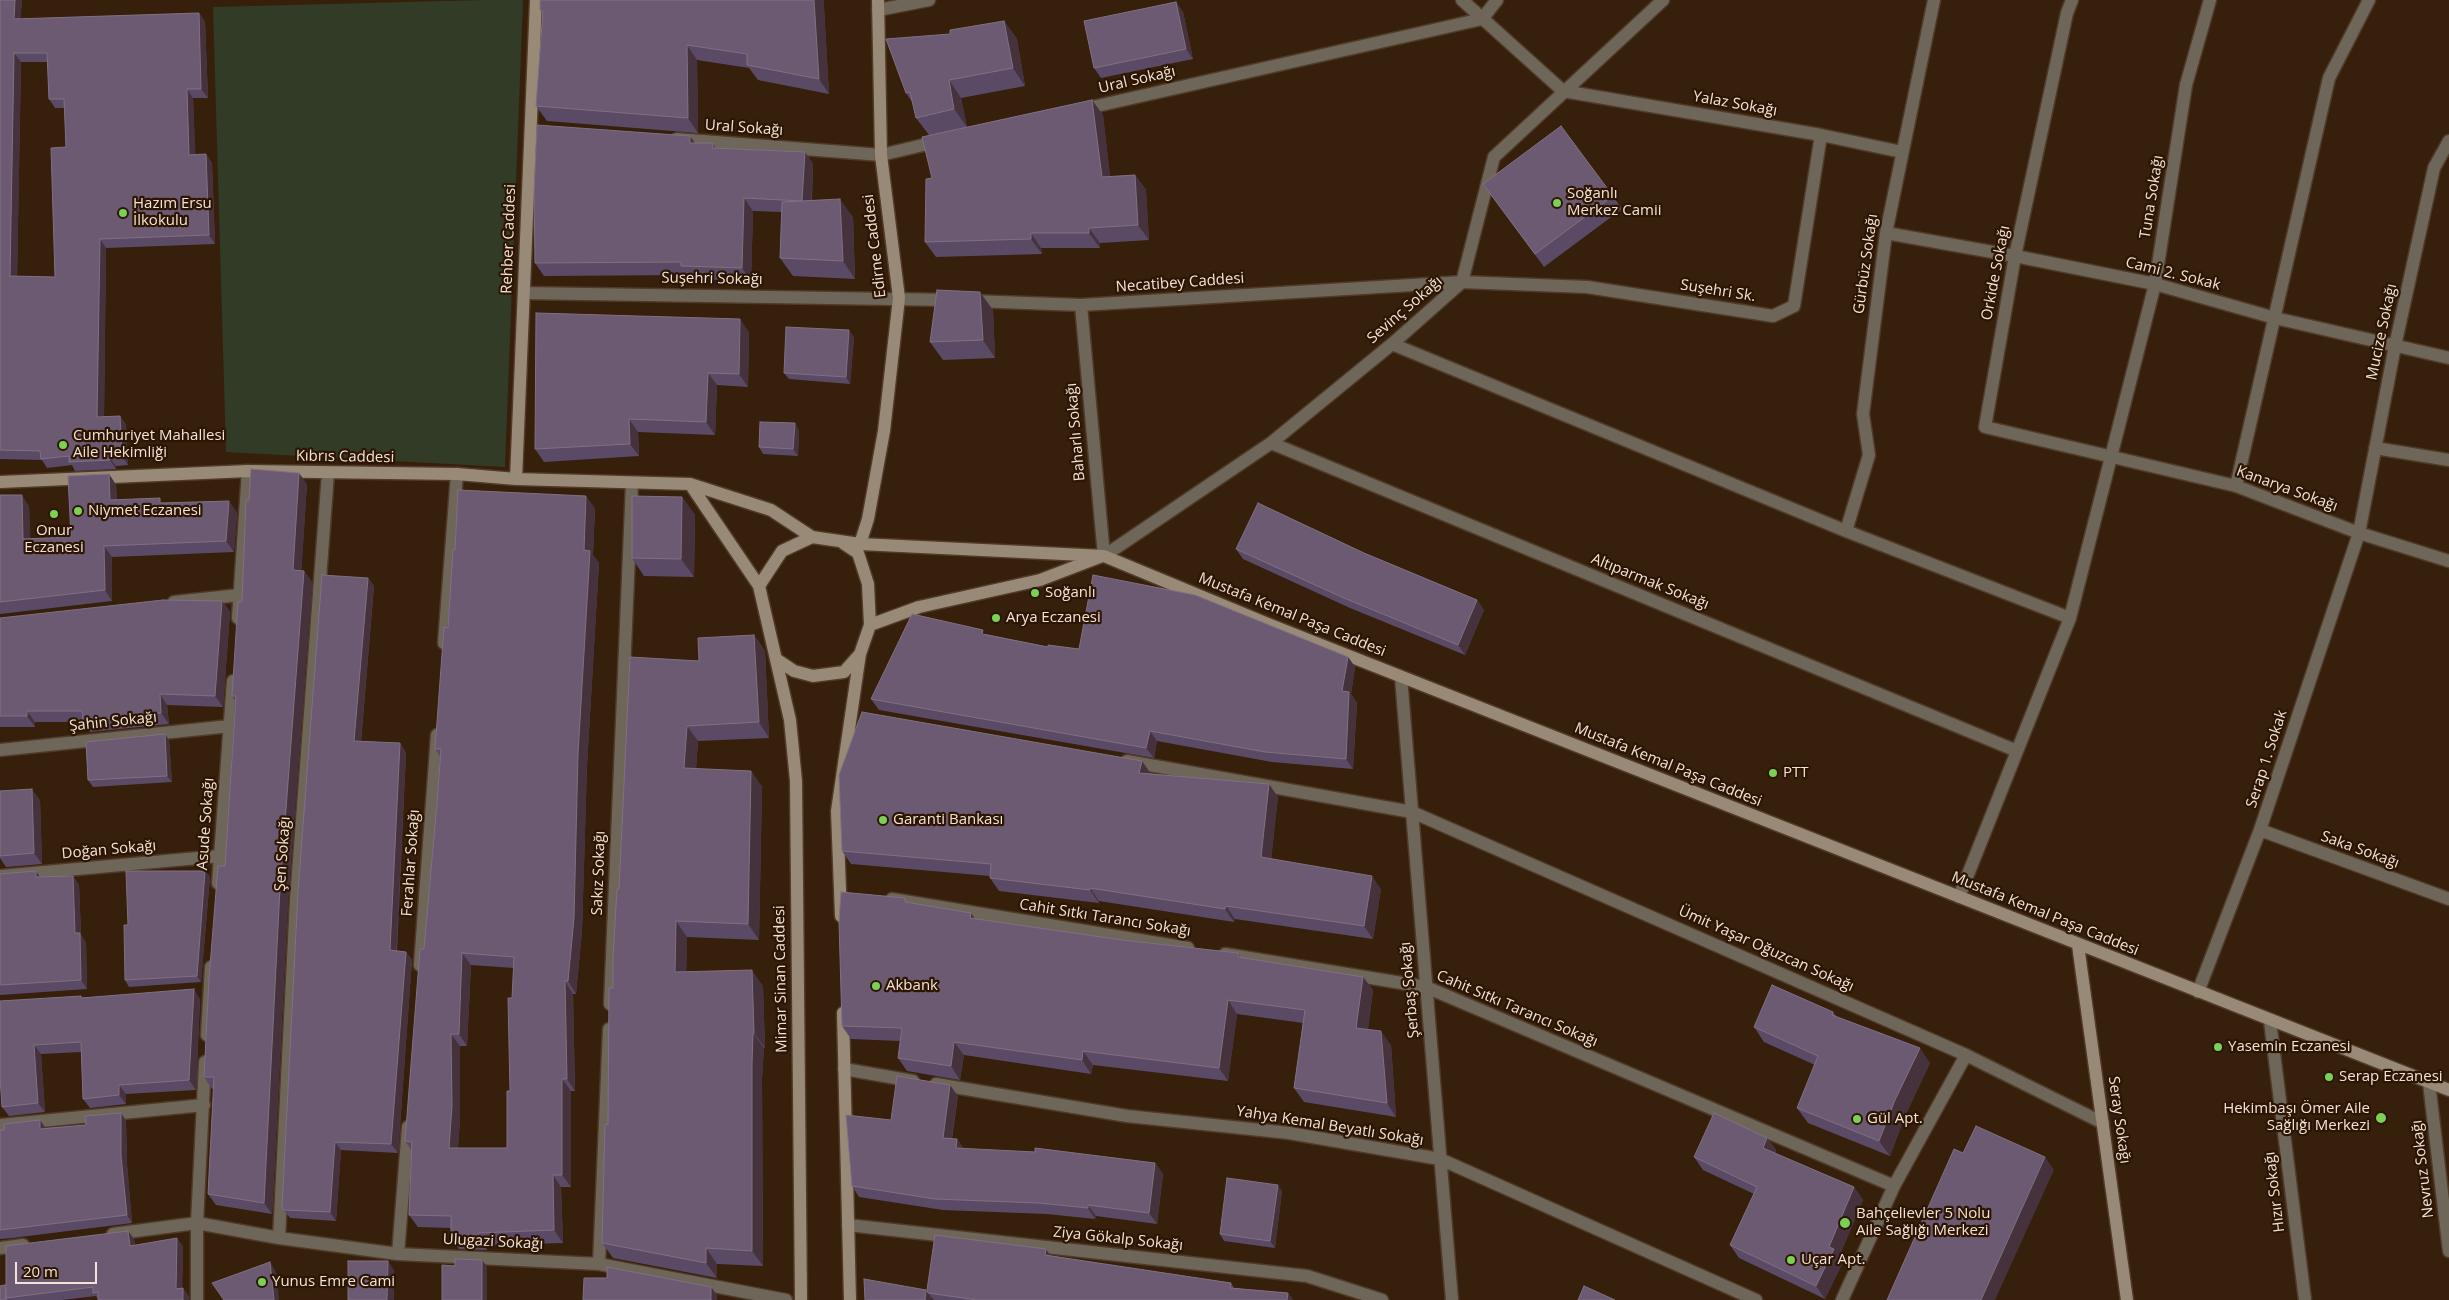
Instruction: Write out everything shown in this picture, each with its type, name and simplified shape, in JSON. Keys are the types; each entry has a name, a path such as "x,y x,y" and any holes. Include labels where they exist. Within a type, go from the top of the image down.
{"main road":[{"name":"Rehber Caddesi","path":"516,479 524,293 534,128 536,0"},
{"name":"Edirne Caddesi","path":"860,544 868,519 884,431 899,298 881,155 878,5"},
{"name":"Kıbrıs Caddesi","path":"0,482 248,471 457,474 516,479 632,484 690,484 771,510 812,537"},
{"path":"690,484 759,586 776,659 794,671 813,676 844,672 860,654"},
{"path":"759,586 782,551 812,537 839,540 858,553 868,584 870,624 860,654 856,714 837,811 845,892 841,931"},
{"name":"Mustafa Kemal Paşa Caddesi","path":"839,540 860,544 1104,556 1402,677 2449,1091"},
{"path":"870,624 919,608 1040,580 1104,556"},
{"name":"Mimar Sinan Caddesi","path":"776,659 790,720 796,782 801,1300"},
{"name":"Seray Sokağı","path":"2078,945 2126,1300"},
{"path":"843,1000 850,1300"}],"street":[{"path":"878,5 929,0"},
{"path":"1462,0 1563,91"},
{"path":"1482,19 1497,0"},
{"name":"Sevinç Sokağı","path":"1104,556 1271,443 1392,344 1462,282 1494,157 1663,0"},
{"name":"Gürbüz Sokağı","path":"1846,531 1869,455 1863,414 1886,233 1934,0"},
{"name":"Orkide Sokağı","path":"2072,0 2067,14 2015,256 1985,427 2112,458"},
{"name":"Tuna Sokağı","path":"1959,897 2070,618 2155,284 2186,85 2210,0"},
{"path":"2236,486 2329,78 2369,0"},
{"name":"Ural Sokağı","path":"1065,113 1482,19"},
{"name":"Yalaz Sokağı","path":"1563,91 1821,135 1902,152"},
{"name":"Suşehri Sk.","path":"1462,282 1587,287 1773,316 1794,306 1821,135"},
{"name":"Ural Sokağı","path":"666,138 881,155 948,140"},
{"name":"Mucize Sokağı","path":"2359,533 2395,346 2434,168 2449,141"},
{"name":"Cami 2. Sokak","path":"1886,233 2155,284 2275,318 2449,358"},
{"name":"Necatibey Caddesi","path":"899,298 1081,305 1462,282"},
{"name":"Suşehri Sokağı","path":"524,293 899,298"},
{"name":"Baharlı Sokağı","path":"1081,305 1104,556"},
{"path":"1392,344 1846,531 2070,618"},
{"name":"Altıparmak Sokağı","path":"1271,443 2016,751"},
{"path":"2375,448 2449,460"},
{"name":"Kanarya Sokağı","path":"2112,458 2236,486 2359,533 2449,560"},
{"path":"237,632 248,471"},
{"name":"Şen Sokağı","path":"279,1238 296,900 328,473"},
{"path":"444,652 457,474"},
{"name":"Sakız Sokağı","path":"599,1264 632,484"},
{"name":"Serap 1. Sokak","path":"2198,992 2260,830 2359,533"},
{"path":"163,604 239,595"},
{"name":"Asude Sokağı","path":"217,894 234,670"},
{"name":"Şerbaş Sokağı","path":"1402,677 1452,1300"},
{"name":"Ferahlar Sokağı","path":"419,978 438,721"},
{"name":"Şahin Sokağı","path":"0,750 230,726"},
{"name":"Ümit Yaşar Oğuzcan Sokağı","path":"1111,758 1412,812 1966,1055 2103,1123"},
{"name":"Saka Sokağı","path":"2260,830 2449,899"},
{"name":"Doğan Sokağı","path":"0,876 220,856"},
{"name":"Cahit Sıtkı Tarancı Sokağı","path":"879,897 1426,987 1894,1186"},
{"path":"197,1300 197,1223 204,1105 204,990 212,952"},
{"name":"Hızır Sokağı","path":"2270,1021 2305,1300"},
{"path":"1842,1300 1894,1186 1966,1055"},
{"name":"Yahya Kemal Beyatlı Sokağı","path":"844,1069 1126,1116 1289,1133 1440,1159 1756,1300"},
{"name":"Nevruz Sokağı","path":"2430,1083 2449,1251"},
{"path":"0,1125 204,1105"},
{"path":"398,1254 409,1116"},
{"name":"Ulugazi Sokağı","path":"99,1236 197,1223 279,1238 398,1254 599,1264 786,1300"},
{"name":"Ziya Gökalp Sokağı","path":"848,1226 1307,1276 1382,1300"},
{"path":"0,1248 39,1243"}],"green space":[{"path":"523,0 505,467 226,452 213,7"}],"building":[{"path":"0,0 15,0 14,19 199,13 201,89 187,89 189,155 206,154 209,235 100,239 97,417 120,416 122,456 109,457 110,460 69,462 69,456 41,459 40,451 0,450","holes":["14,53 47,53 49,99 64,99 66,147 51,148 55,277 10,276"]},
{"path":"540,0 814,0 819,79 747,65 747,54 687,45 688,118 536,106 543,11 540,10"},
{"path":"1176,2 1186,49 1094,68 1084,21"},
{"path":"1004,21 1013,68 949,80 954,109 916,118 910,92 906,93 886,39 950,34 950,30"},
{"path":"1092,100 1102,177 1135,175 1138,225 1089,228 1089,233 1031,233 1031,239 925,242 926,179 932,178 922,137"},
{"path":"537,125 690,136 690,143 713,143 712,148 805,152 802,201 744,198 742,268 681,266 681,262 535,263 534,193"},
{"name":"Soğanlı Merkez Camii","path":"1561,126 1613,196 1535,254 1483,184"},
{"path":"840,199 843,261 780,258 782,202"},
{"path":"937,290 980,292 983,340 930,342"},
{"path":"536,313 740,319 739,374 708,373 706,422 629,419 630,444 535,449"},
{"path":"786,327 849,330 846,377 784,373"},
{"path":"760,422 795,423 793,449 759,447"},
{"path":"251,469 299,473 293,570 304,571 280,888 264,1203 208,1194 214,1077 204,1077 218,866 225,866 236,696 232,696 238,602 242,602 246,500 249,500"},
{"path":"109,474 110,500 160,498 160,503 229,501 226,541 104,546 105,590 0,602 0,495 22,495 23,539 71,537 68,476"},
{"path":"458,490 586,496 584,550 590,551 578,754 574,918 568,981 565,981 567,1079 562,1079 562,1175 553,1175 554,1230 479,1233 478,1238 451,1237 451,1216 409,1215 412,1142 405,1141 420,949 424,949 437,803 441,749 435,749 444,627 448,628 453,550 455,550","holes":["462,953 514,957 512,998 508,998 510,1091 507,1091 507,1148 449,1148 452,1106 451,1034 459,1034"]},
{"path":"632,496 682,497 681,559 632,558"},
{"path":"1258,503 1364,553 1477,600 1458,645 1344,598 1236,549"},
{"path":"322,575 368,578 354,741 400,743 390,950 406,952 391,1144 335,1142 330,1212 284,1210 282,1208 298,892"},
{"path":"1093,575 1195,595 1348,657 1342,691 1349,692 1346,759 1265,752 1150,731 1146,748 871,699 912,614 983,630 982,634 1048,647 1048,645 1079,649"},
{"path":"163,600 222,601 215,696 160,694 161,713 83,721 82,711 27,711 27,716 0,716 0,618"},
{"path":"754,635 759,722 687,726 684,768 751,771 748,924 676,921 675,972 752,970 754,1033 752,1064 752,1251 706,1248 706,1263 602,1243 605,1124 608,1125 609,988 613,988 613,958 617,889 619,889 630,657 699,661 698,638"},
{"path":"862,712 1142,761 1139,773 1269,784 1261,857 1372,876 1364,926 1226,906 1225,909 1090,888 1090,890 990,878 991,864 842,851 839,775"},
{"path":"165,734 167,776 88,780 86,742"},
{"path":"32,789 34,853 0,856 0,791"},
{"path":"36,871 36,877 73,876 75,933 80,933 81,980 0,985 0,874"},
{"path":"126,871 205,871 197,976 125,980 124,925 128,925"},
{"path":"841,892 905,898 905,902 971,913 970,918 1122,940 1238,953 1238,957 1363,977 1356,1028 1381,1031 1387,1103 1294,1088 1305,1010 1228,1000 1219,1068 1083,1051 1082,1060 954,1042 951,1066 898,1058 902,1028 842,1026 839,922"},
{"path":"1772,985 1833,1012 1832,1015 1920,1048 1895,1100 1879,1141 1797,1108 1818,1056 1754,1027"},
{"path":"194,989 189,1080 119,1085 119,1095 83,1099 81,1042 34,1045 38,1103 2,1107 0,1001 81,996 81,998"},
{"path":"897,1076 950,1085 943,1138 957,1139 956,1148 1035,1152 1035,1148 1155,1163 1149,1213 1088,1205 1088,1208 1039,1203 935,1199 852,1186 846,1115 891,1120"},
{"path":"121,1113 121,1156 127,1215 0,1230 0,1130 4,1130 4,1124 40,1120 40,1129 86,1125 85,1116"},
{"path":"1714,1113 1767,1138 1763,1148 1854,1187 1829,1247 1834,1249 1816,1286 1730,1245 1757,1187 1694,1157"},
{"path":"1976,1126 2045,1157 1981,1300 1887,1300 1954,1149 1963,1153"},
{"path":"1227,1178 1278,1185 1270,1241 1220,1234"},
{"path":"128,1231 130,1246 177,1238 176,1289 183,1288 183,1300 98,1300 98,1292 93,1293 93,1287 6,1298 6,1246"},
{"path":"935,1235 1046,1249 1045,1255 1231,1283 1230,1288 1288,1293 1287,1300 977,1300 928,1293"},
{"path":"455,1259 482,1260 482,1300 442,1300 442,1265 455,1266"},
{"path":"348,1261 388,1261 387,1300 348,1300"},
{"path":"270,1262 274,1300 224,1300 212,1283"},
{"path":"607,1267 711,1287 711,1300 583,1300 584,1278 607,1278"},
{"path":"864,1279 926,1290 925,1300 865,1300"},
{"path":"5,1285 6,1300 0,1300 0,1286"},
{"path":"1584,1286 1615,1300 1578,1300"}],"place":[{"name":"Soğanlı Merkez Camii","path":"1557,203"},
{"name":"Hazım Ersu İlkokulu","path":"123,213"},
{"name":"Cumhuriyet Mahallesi Aile Hekimliği","path":"63,445"},
{"name":"Niymet Eczanesi","path":"78,511"},
{"name":"Onur Eczanesi","path":"54,514"},
{"name":"Soğanlı","path":"1035,593"},
{"name":"Arya Eczanesi","path":"996,618"},
{"name":"PTT","path":"1773,773"},
{"name":"Garanti Bankası","path":"883,820"},
{"name":"Akbank","path":"876,986"},
{"name":"Yasemin Eczanesi","path":"2218,1047"},
{"name":"Serap Eczanesi","path":"2329,1077"},
{"name":"Hekimbaşı Ömer Aile Sağlığı Merkezi","path":"2381,1118"},
{"name":"Gül Apt.","path":"1857,1119"},
{"name":"Bahçelievler 5 Nolu Aile Sağlığı Merkezi","path":"1845,1223"},
{"name":"Uçar Apt.","path":"1791,1260"},
{"name":"Yunus Emre Cami","path":"262,1282"}]}
